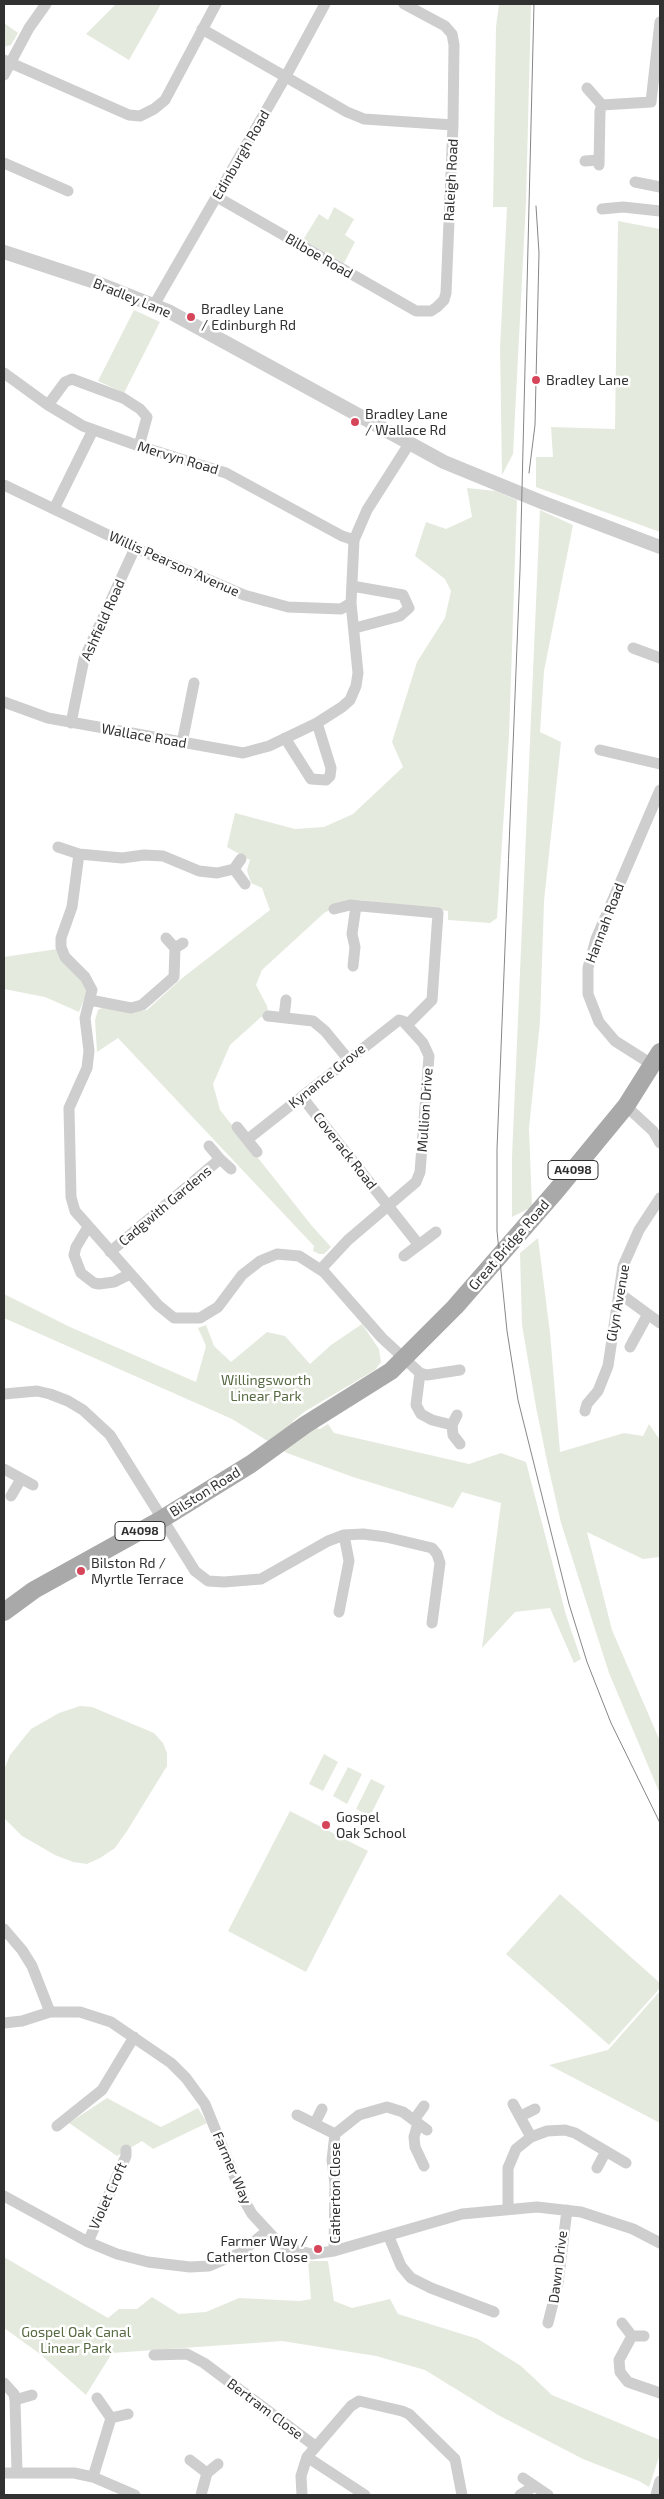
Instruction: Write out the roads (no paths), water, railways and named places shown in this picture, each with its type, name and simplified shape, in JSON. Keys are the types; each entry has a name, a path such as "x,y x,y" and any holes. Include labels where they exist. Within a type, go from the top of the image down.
{"main road":[{"name":"Great Bridge Road","path":"404,1359 519,1234 626,1106 657,1059"},
{"name":"Bilston Road","path":"4,1612 34,1590 162,1519 276,1448 305,1425 390,1371 404,1359"}],"street":[{"path":"4,76 7,62 46,4"},
{"path":"7,62 129,115 140,116 154,109 165,100 216,4"},
{"name":"Edinburgh Road","path":"154,305 286,76 325,4"},
{"name":"Raleigh Road","path":"404,4 445,26 452,34 454,45 453,125 446,292 444,300 437,308 422,312"},
{"path":"602,105 656,103 653,74 660,22"},
{"path":"202,29 347,112 364,119 453,125"},
{"path":"587,88 602,105"},
{"path":"585,161 599,162 600,111 602,105"},
{"path":"4,163 68,190"},
{"path":"635,182 660,188"},
{"name":"Bilboe Road","path":"217,197 326,261 422,312"},
{"path":"602,209 623,207 660,211"},
{"name":"Bradley Lane","path":"4,252 95,282 154,305 296,379 444,462 544,503 660,547"},
{"name":"Mervyn Road","path":"4,373 48,405 92,430 226,472 342,536 354,540"},
{"path":"48,405 65,382 72,379 123,398 140,409 147,417 139,446"},
{"path":"54,509 92,430"},
{"name":"Wallace Road","path":"4,702 48,718 71,723 242,753 258,750 317,723 350,700 356,686 358,673 351,603 354,540 367,510 409,444"},
{"name":"Willis Pearson Avenue","path":"4,485 135,548 244,595 288,607 341,609 351,603"},
{"name":"Ashfield Road","path":"71,723 84,658 135,548"},
{"path":"352,586 403,595 409,608 400,616 355,628"},
{"path":"633,648 660,658"},
{"path":"182,743 194,683"},
{"path":"285,738 312,779 319,782 326,780 330,776 331,768 317,723"},
{"path":"600,750 660,764"},
{"name":"Hannah Road","path":"657,1059 615,1041 600,1022 588,994 588,968 596,939 660,790"},
{"path":"58,847 79,854 122,858 144,855 164,856 199,871 218,873 234,870 241,859"},
{"path":"79,854 72,907 61,938 61,947 65,957 85,977 92,990 85,1018 89,1051 87,1068 69,1108 68,1131 72,1197 75,1211 166,1313 174,1318 192,1319 218,1307 250,1268 269,1256 286,1253 299,1256 321,1269 404,1359 420,1373 427,1376 460,1370"},
{"path":"234,870 245,884"},
{"path":"334,910 345,905 438,913 432,1000 407,1025"},
{"path":"353,966 355,947 352,934 356,906"},
{"path":"90,1000 131,1008 147,1002 174,976 179,945 166,938"},
{"path":"284,1017 286,1000"},
{"path":"268,1016 313,1021 325,1030 348,1059"},
{"name":"Kynance Grove","path":"248,1139 394,1023 399,1020 407,1025"},
{"name":"Mullion Drive","path":"321,1269 348,1240 416,1182 420,1172 429,1056 423,1044 407,1025"},
{"name":"Coverack Road","path":"302,1097 419,1245"},
{"path":"626,1106 653,1131 660,1143"},
{"path":"237,1127 257,1152"},
{"name":"Cadgwith Gardens","path":"209,1146 231,1169"},
{"name":"Cadgwith Gardens","path":"110,1252 220,1159"},
{"name":"Glyn Avenue","path":"585,1411 598,1390 608,1366 623,1266 634,1241 660,1198"},
{"path":"88,1227 74,1255 81,1272 94,1284 114,1282 130,1274"},
{"path":"404,1256 436,1232"},
{"path":"619,1293 660,1323"},
{"path":"630,1347 648,1314"},
{"path":"420,1373 416,1406 421,1414 432,1420 455,1420 453,1435 460,1444"},
{"path":"4,1394 37,1391 68,1400 83,1410 110,1435 194,1571 208,1581 234,1582 261,1579 328,1541 344,1535 363,1534 432,1548 440,1562 432,1623"},
{"path":"4,1468 33,1485"},
{"path":"11,1496 21,1479"},
{"path":"339,1612 348,1561 344,1535"},
{"path":"4,1929 22,1950 32,1966 50,2012"},
{"name":"Farmer Way","path":"4,2023 22,2021 50,2012 80,2012 99,2016 178,2069 198,2094 211,2118 244,2200 267,2231 277,2241 291,2249 312,2254 334,2252 462,2214 508,2208 537,2207 581,2212 633,2229 660,2243"},
{"path":"57,2126 102,2090 134,2038"},
{"path":"513,2104 531,2137"},
{"path":"424,2106 420,2124 414,2137 415,2147 424,2166"},
{"name":"Catherton Close","path":"334,2252 335,2184 332,2160 335,2134 359,2115 387,2107 403,2112 420,2124"},
{"path":"315,2123 322,2109"},
{"path":"521,2116 535,2109"},
{"name":"Catherton Close","path":"297,2115 335,2134"},
{"path":"508,2208 508,2168 516,2149 531,2137 547,2131 566,2130 626,2163"},
{"name":"Violet Croft","path":"88,2242 126,2156 126,2150"},
{"path":"597,2168 606,2151"},
{"path":"4,2196 88,2242 117,2254 148,2262 209,2266 240,2253 267,2231"},
{"name":"Dawn Drive","path":"548,2323 558,2283 566,2210"},
{"path":"388,2237 401,2266 411,2278 431,2288 494,2312"},
{"path":"622,2323 632,2336"},
{"path":"632,2336 644,2336"},
{"path":"632,2336 619,2360 620,2372 628,2382 660,2393"},
{"name":"Bertram Close","path":"154,2355 187,2354 216,2372 315,2446"},
{"name":"Bertram Close","path":"216,2372 222,2362"},
{"path":"4,2383 14,2394 15,2400 18,2472"},
{"path":"15,2400 32,2395"},
{"path":"97,2398 111,2418"},
{"path":"302,2495 301,2476 307,2457 351,2406 359,2401 402,2411 416,2421 454,2458 462,2495"},
{"path":"111,2418 128,2414"},
{"path":"93,2477 111,2418"},
{"path":"307,2457 364,2495"},
{"path":"190,2460 207,2472"},
{"path":"201,2495 207,2472 218,2464"},
{"path":"4,2473 74,2474 93,2477 135,2495"},
{"path":"522,2478 548,2495"},
{"path":"520,2495 533,2486"}],"tram line":[{"path":"534,4 520,570 497,1149 497,1231 507,1331 518,1400 569,1604 587,1662 611,1723 660,1823"},
{"path":"529,473 535,425 539,253 536,206"}],"place":[{"name":"Bradley Lane / Edinburgh Rd","path":"191,317"},
{"name":"Bradley Lane","path":"536,380"},
{"name":"Bradley Lane / Wallace Rd","path":"355,422"},
{"name":"Bilston Rd / Myrtle Terrace","path":"81,1571"},
{"name":"Gospel Oak School","path":"326,1825"},
{"name":"Farmer Way / Catherton Close","path":"318,2249"}],"park label":[{"name":"Willingsworth Linear Park","path":"266,1388"},
{"name":"Gospel Oak Canal Linear Park","path":"76,2340"}]}
